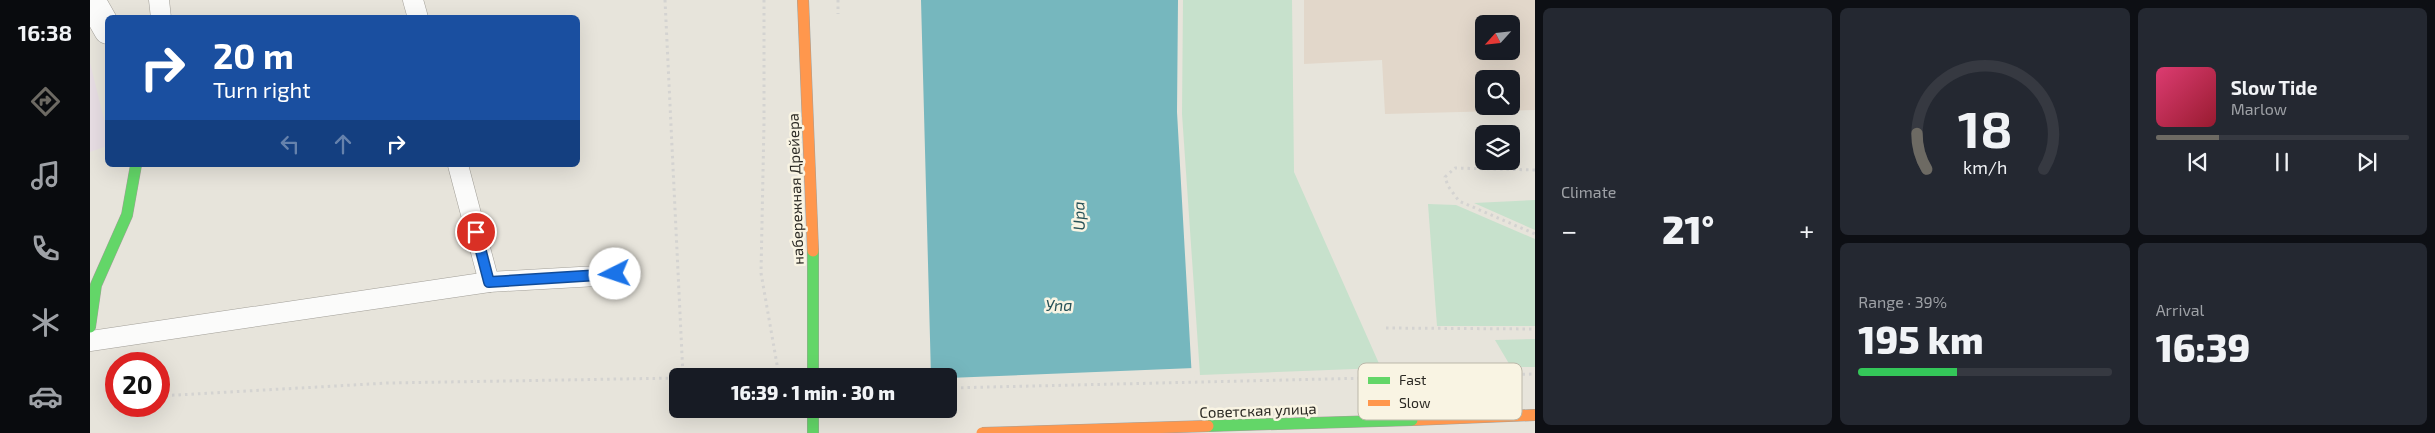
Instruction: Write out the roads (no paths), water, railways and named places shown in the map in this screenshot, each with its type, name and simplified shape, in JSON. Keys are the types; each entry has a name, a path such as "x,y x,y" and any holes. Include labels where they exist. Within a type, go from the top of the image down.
{"main road":[{"name":"набережная Дрейера","path":"803,0 813,221 813,368"},
{"path":"90,327 96,285 127,215 136,167"},
{"name":"Советская улица","path":"1522,416 1535,415"},
{"path":"812,433 813,418"},
{"name":"Советская улица","path":"982,433 1412,420"}],"street":[{"path":"91,0 105,25"}],"lane":[{"path":"159,0 161,15"},
{"path":"413,0 417,15"},
{"path":"459,167 489,282"},
{"path":"90,341 489,282 615,274"}],"water":[{"name":"Упа","path":"921,0 1178,0 1177,112 1195,433 957,410 957,368 931,368"}],"water label":[{"name":"Upa","path":"1078,216"}]}
